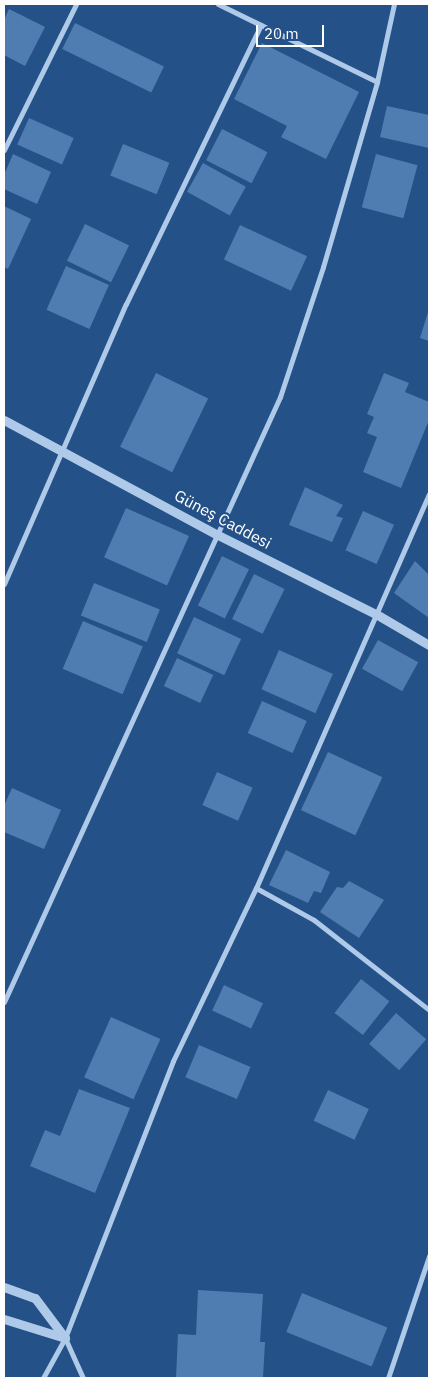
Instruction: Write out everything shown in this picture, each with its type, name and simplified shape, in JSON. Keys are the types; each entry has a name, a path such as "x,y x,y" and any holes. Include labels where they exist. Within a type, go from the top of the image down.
{"street":[{"path":"4,150 76,4"},
{"path":"218,4 377,82"},
{"path":"4,1002 280,397 323,268 377,82 394,4"},
{"path":"4,584 126,304 261,25"},
{"name":"Güneş Caddesi","path":"4,420 216,534 376,614 429,645"},
{"path":"43,1378 65,1338 173,1061 256,888 429,494"},
{"path":"256,888 314,920 429,1010"},
{"path":"388,1378 429,1256"},
{"path":"4,1287 35,1298 65,1338 83,1378"},
{"path":"4,1319 65,1338"}],"building":[{"path":"9,9 45,27 25,66 4,55 4,20"},
{"path":"75,23 164,66 151,92 62,49"},
{"path":"262,43 359,92 326,159 281,137 287,126 234,99"},
{"path":"387,106 429,115 429,148 380,137"},
{"path":"29,118 74,138 62,164 17,144"},
{"path":"222,129 267,152 252,183 206,160"},
{"path":"123,144 169,163 157,194 110,176"},
{"path":"13,154 51,172 37,204 4,189 4,175"},
{"path":"376,154 418,165 403,218 362,207"},
{"path":"203,163 246,187 230,216 187,192"},
{"path":"4,206 31,219 8,269 4,267"},
{"path":"85,224 129,245 111,282 67,261"},
{"path":"240,225 307,256 291,291 224,259"},
{"path":"66,266 109,285 89,329 46,310"},
{"path":"429,312 429,341 420,338"},
{"path":"156,373 208,398 172,472 120,447"},
{"path":"384,373 409,383 405,392 429,402 429,420 401,488 363,472 377,437 367,433 374,417 367,414"},
{"path":"305,487 343,505 336,516 343,518 332,542 289,525"},
{"path":"126,508 189,536 167,585 104,557"},
{"path":"363,511 394,525 377,564 346,550"},
{"path":"222,556 249,569 225,619 198,605"},
{"path":"415,561 429,575 429,618 394,593"},
{"path":"254,574 285,589 263,634 232,619"},
{"path":"94,583 160,610 147,642 81,615"},
{"path":"194,617 241,639 224,675 177,653"},
{"path":"83,621 143,646 123,694 63,669"},
{"path":"378,640 418,662 402,691 362,669"},
{"path":"279,650 333,674 315,713 262,689"},
{"path":"177,658 213,675 200,703 164,686"},
{"path":"262,701 307,721 293,753 248,733"},
{"path":"328,752 382,777 355,835 301,810"},
{"path":"217,772 253,788 238,821 202,805"},
{"path":"12,788 61,810 44,849 4,832 4,806"},
{"path":"286,850 330,872 321,893 314,891 308,903 269,885"},
{"path":"349,881 384,900 359,938 320,912 337,887 343,888"},
{"path":"361,979 389,1001 363,1035 335,1013"},
{"path":"224,985 263,1003 251,1029 212,1010"},
{"path":"396,1013 426,1039 399,1070 369,1044"},
{"path":"111,1017 160,1039 133,1099 84,1077"},
{"path":"199,1045 251,1067 237,1099 185,1077"},
{"path":"79,1089 130,1108 95,1193 30,1166 45,1130 60,1136"},
{"path":"328,1090 369,1109 354,1140 314,1121"},
{"path":"198,1290 263,1294 260,1342 265,1342 263,1378 176,1378 178,1334 196,1335"},
{"path":"302,1293 387,1327 372,1366 286,1332"}]}
